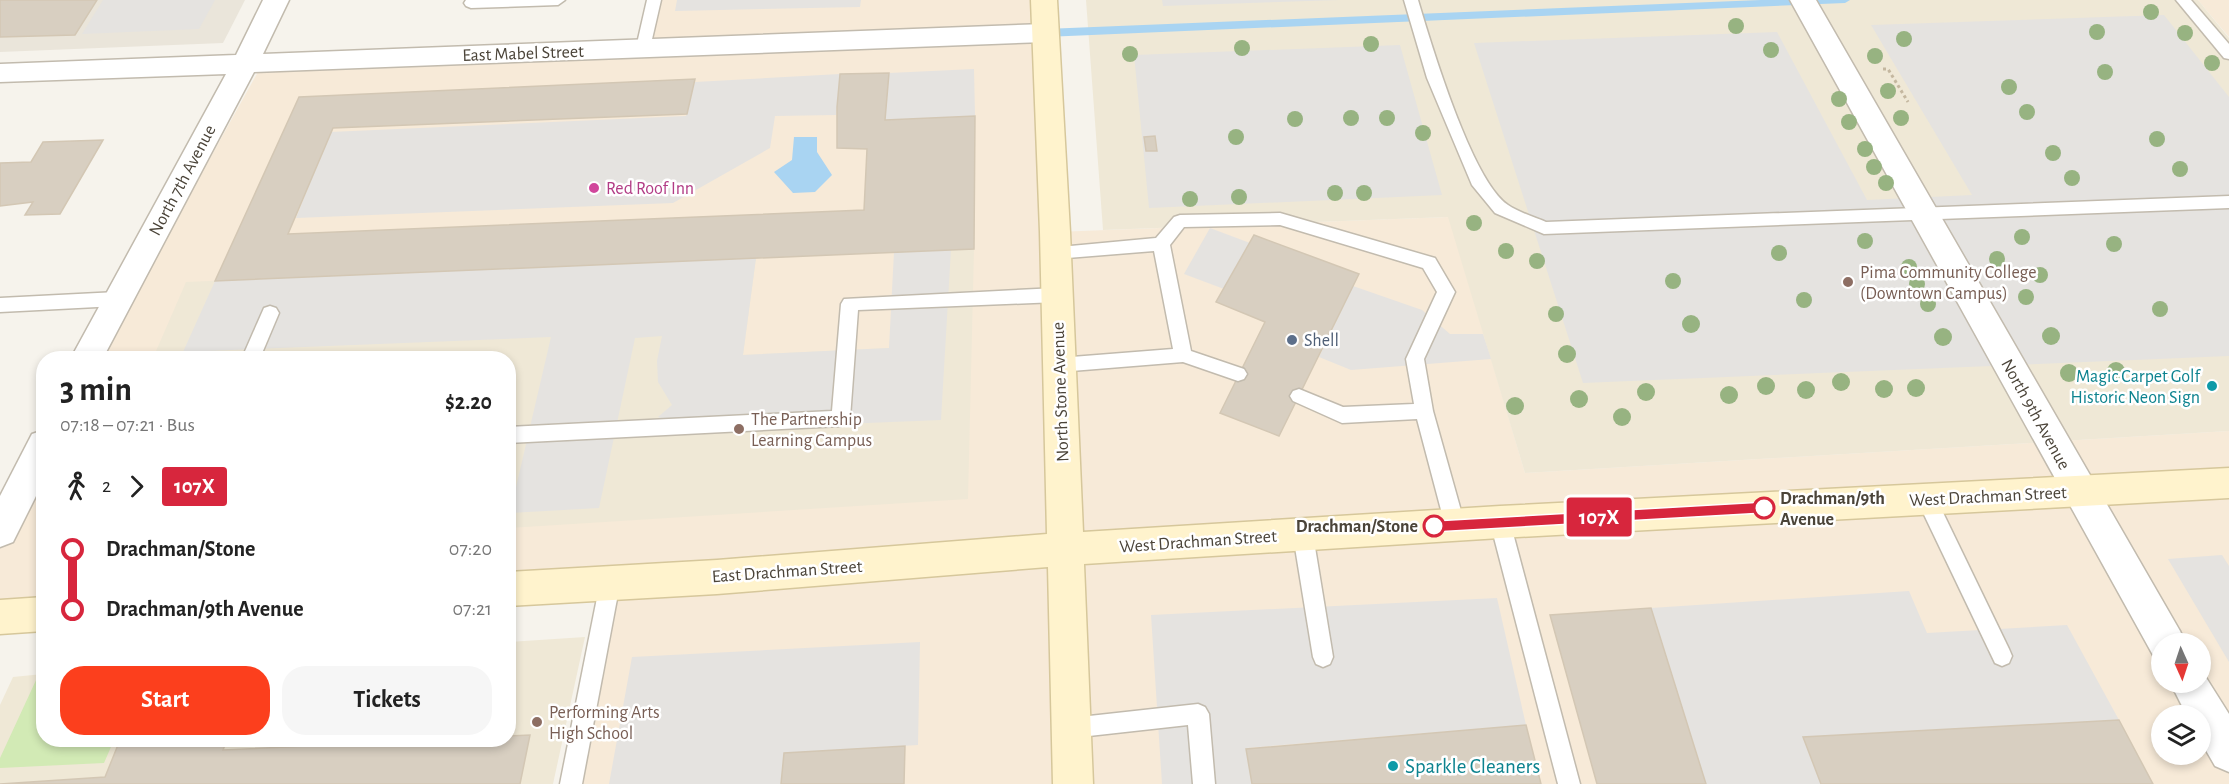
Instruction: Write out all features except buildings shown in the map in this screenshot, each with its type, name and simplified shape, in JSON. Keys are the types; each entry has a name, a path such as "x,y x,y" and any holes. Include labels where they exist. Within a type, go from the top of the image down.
{"street":[{"name":"North 7th Avenue","path":"91,351 245,63 276,0"},
{"name":"North Stone Avenue","path":"1044,0 1057,295 1073,784"},
{"name":"North 9th Avenue","path":"1803,0 2161,633"},
{"name":"East Mabel Street","path":"0,73 1045,33"},
{"path":"0,531 36,460"},
{"name":"West Drachman Street","path":"1065,549 1500,522 2229,483"},
{"name":"East Drachman Street","path":"516,589 1065,549"},
{"path":"0,616 36,614"},
{"path":"2195,693 2229,752"}],"lane":[{"path":"471,3 558,0"},
{"path":"643,48 654,0"},
{"path":"1411,0 1434,78 1478,181 1501,210 1544,228 2229,202"},
{"path":"2183,0 2229,54"},
{"path":"1055,253 1161,243 1180,221 1280,219 1429,264 1446,292 1415,359 1425,411 1455,525"},
{"path":"1161,243 1183,355"},
{"path":"516,435 841,418 850,304 1057,295"},
{"path":"0,305 117,299"},
{"path":"253,351 270,313"},
{"path":"1059,365 1183,355 1238,374"},
{"path":"1299,396 1342,415 1425,411"},
{"path":"1927,500 2002,657"},
{"path":"1500,522 1569,784"},
{"path":"1303,535 1323,657"},
{"path":"571,784 610,583"},
{"path":"1071,728 1198,714 1204,784"}],"shaded area":[{"path":"0,0 245,0 223,43 0,52"},
{"path":"103,0 215,0 199,29 82,34"},
{"path":"654,0 1044,0 1055,232 1449,217 1525,473 2229,431 2229,784 571,784 610,584 516,589 516,351 103,351 258,72 643,48"},
{"path":"677,0 861,0 860,7 675,11"},
{"name":"Pima Community College (Downtown Campus)","path":"1086,0 2198,0 2229,38 2229,431 1525,473 1448,217 1103,230"},
{"path":"1162,0 1339,0 1163,6"},
{"path":"2198,0 2229,0 2229,37"},
{"path":"2164,15 2229,97 2229,356 1583,383 1474,43 1777,32 1867,200 1972,195 1871,25"},
{"path":"1400,45 1442,195 1149,208 1134,55"},
{"path":"974,69 975,116 885,120 889,73"},
{"path":"840,74 836,115 775,116 770,148 673,203 296,218 330,132 686,116 695,82"},
{"path":"1210,228 1250,243 1224,289 1184,274"},
{"name":"The Partnership Learning Campus","path":"951,249 974,249 968,499 516,528 516,351 156,351 186,282 756,258 743,355 889,348 890,340"},
{"name":"The Partnership Learning Campus","path":"951,249 941,420 694,430 658,417 672,405 658,382 657,361 662,336 635,338 599,508 516,513 516,487 551,337 183,351 215,281 756,258 743,355 889,348 894,252"},
{"path":"1353,286 1422,310 1450,334 1483,334 1491,359 1351,370 1319,357"},
{"path":"36,473 36,614 0,617 0,539"},
{"path":"2222,555 2229,566 2229,662 2168,559"},
{"path":"1909,591 1927,633 2067,625 2119,720 1804,737 1821,784 1706,784 1651,608"},
{"path":"1497,598 1526,725 1247,748 1252,784 1162,784 1151,615"},
{"name":"Performing Arts High School","path":"585,637 553,784 0,784 0,705 13,677 36,675 36,747 516,747 516,642"},
{"path":"920,642 918,745 784,753 781,784 609,784 632,657"}],"green space":[{"path":"36,680 36,747 111,747 104,763 0,768 0,758"}],"water":[{"path":"794,137 817,137 817,152 832,175 815,192 793,193 774,172 792,160"}],"waterway":[{"path":"1045,33 1845,0"}],"bus line":[{"name":"107X","path":"1434,526 1764,508"}],"place":[{"name":"Red Roof Inn","path":"594,188"},
{"name":"Pima Community College (Downtown Campus)","path":"1848,282"},
{"name":"Shell","path":"1292,340"},
{"name":"Magic Carpet Golf Historic Neon Sign","path":"2212,386"},
{"name":"The Partnership Learning Campus","path":"739,429"},
{"name":"Drachman/9th Avenue","path":"1764,508"},
{"name":"Drachman/Stone","path":"1434,526"},
{"name":"Performing Arts High School","path":"537,722"},
{"name":"Sparkle Cleaners","path":"1393,766"}]}
